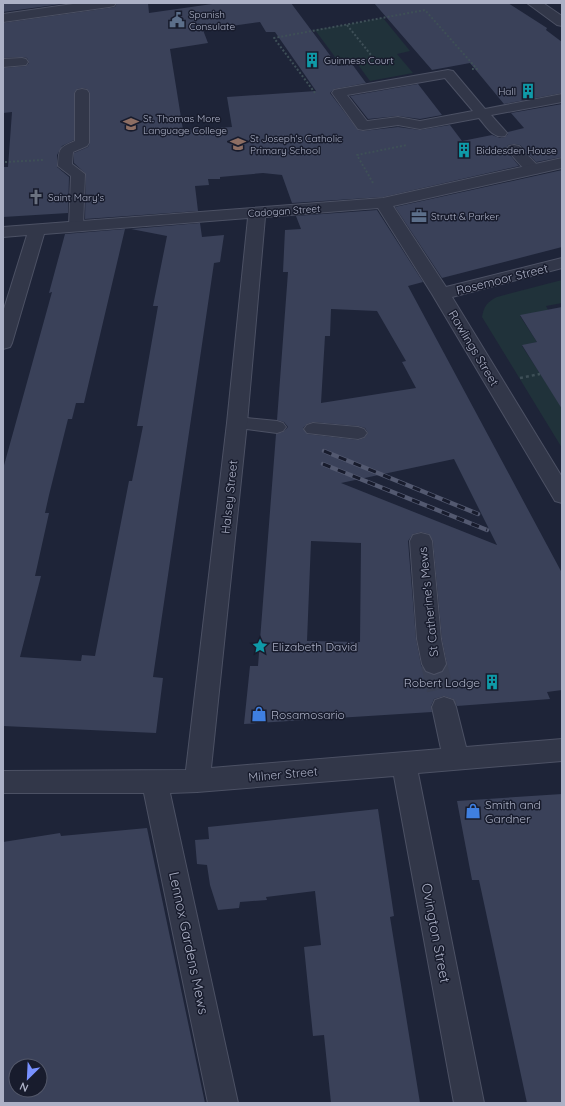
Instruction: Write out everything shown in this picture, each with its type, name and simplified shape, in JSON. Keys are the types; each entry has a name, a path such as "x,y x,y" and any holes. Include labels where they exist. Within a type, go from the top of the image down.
{"street":[{"path":"3,18 109,3"},
{"path":"534,3 562,22"},
{"name":"Cadogan Street","path":"3,232 383,203 562,163"},
{"name":"Rawlings Street","path":"383,203 441,294 562,495"},
{"name":"Halsey Street","path":"196,781 237,423 257,213"},
{"path":"3,343 37,230"},
{"name":"Rosemoor Street","path":"441,294 562,263"},
{"name":"St Catherine's Mews","path":"421,541 429,639 434,664"},
{"path":"444,707 456,759"},
{"name":"Milner Street","path":"3,782 196,781 562,750"},
{"name":"Ovington Street","path":"404,764 469,1103"},
{"name":"Lennox Gardens Mews","path":"155,782 223,1103"}],"lane":[{"path":"3,63 22,62"},
{"path":"500,133 482,113 448,74 339,93 363,126 398,121 420,125 482,113 562,98"},
{"path":"76,226 78,174 65,166 65,159 66,150 82,143 82,93"},
{"path":"514,149 534,170"},
{"path":"237,423 277,427"},
{"path":"313,429 358,433"}],"path":[{"path":"339,93 332,92 315,94 274,38 425,10 477,69 448,74"},
{"path":"347,25 393,83"},
{"path":"357,155 383,203"},
{"path":"5,162 65,159"},
{"path":"518,378 540,374"}],"shaded area":[{"path":"383,18 410,51 397,54 413,73 370,81 356,62 341,65 315,30"},
{"path":"562,280 562,303 546,306 548,310 520,316 537,342 522,346 562,407 562,448 482,317 486,305 497,297"}],"building":[{"path":"3,3 69,3 3,12"},
{"path":"117,3 148,3 149,13 219,3 291,3 338,66 352,64 366,83 334,89 330,93 358,130 363,131 398,127 420,130 450,125 462,141 492,135 500,138 505,137 508,132 524,128 511,113 562,104 562,157 536,162 520,145 508,145 506,150 519,166 383,197 292,203 282,175 263,173 220,177 220,179 208,179 209,185 195,186 198,211 85,219 86,174 74,163 74,153 88,147 90,143 90,93 87,89 82,88 77,89 74,93 74,140 62,146 57,155 57,167 69,177 68,213 3,217 3,167 8,167 12,112 3,113 3,68 26,66 29,63 27,58 22,57 3,58 3,23 115,7","holes":["260,22 266,32 275,32 316,91 227,97 232,127 183,130 170,49 208,43 203,30"]},
{"path":"374,3 508,3 547,28 546,30 562,42 562,93 504,104 470,63 432,70"},
{"path":"418,84 442,115 420,119 398,116 368,119 350,96"},
{"path":"562,170 562,247 442,278 395,207"},
{"path":"377,210 423,282 408,286 562,573 562,690 547,692 550,699 457,706 453,699 444,696 434,699 431,706 432,712 244,724 250,666 258,666 276,434 283,432 288,427 284,422 277,420 288,272 283,272 285,230 301,229 296,216","holes":["331,309 377,311 406,361 402,362 416,388 321,403 325,336 330,336","313,422 358,426 365,428 368,433 364,438 358,440 307,434 303,428 307,424","454,459 497,545 341,483","421,532 429,534 433,541 442,639 447,664 443,672 435,675 425,672 421,665 416,639 408,541 413,534","311,541 361,543 360,642 307,641"]},
{"path":"200,223 202,237 224,235 220,262 214,263 153,677 163,678 156,733 3,726 3,469 52,292 49,293 65,234 125,229 84,403 76,403 72,419 68,419 49,495 45,513 49,513 35,576 41,576 20,657 81,661 82,655 95,656 129,481 132,481 143,426 137,426 158,306 153,306 167,236 131,229"},
{"path":"562,307 562,409 522,345 537,342 520,315"},
{"path":"562,794 562,1103 527,1103 479,880 472,880 457,801"},
{"path":"378,809 394,916 390,917 420,1103 331,1103 324,1035 313,1036 304,947 321,945 315,891 266,897 267,900 240,902 239,908 218,910 210,885 207,865 197,864 195,840 209,839 208,827"},
{"path":"147,828 205,1103 3,1103 3,842 60,833 61,836"}],"tunnel":[{"path":"434,664 444,707"}],"railway":[{"path":"324,451 478,514"},
{"path":"323,464 487,530"}],"place":[{"name":"Spanish Consulate","path":"177,20"},
{"name":"Guinness Court","path":"312,60"},
{"name":"Hall","path":"528,91"},
{"name":"St. Thomas More Language College","path":"131,124"},
{"name":"St Joseph's Catholic Primary School","path":"238,144"},
{"name":"Biddesden House","path":"464,150"},
{"name":"Saint Mary's","path":"36,197"},
{"name":"Strutt & Parker","path":"419,216"},
{"name":"Elizabeth David","path":"260,646"},
{"name":"Robert Lodge","path":"492,682"},
{"name":"Rosamosario","path":"259,714"},
{"name":"Smith and Gardner","path":"473,811"}]}
